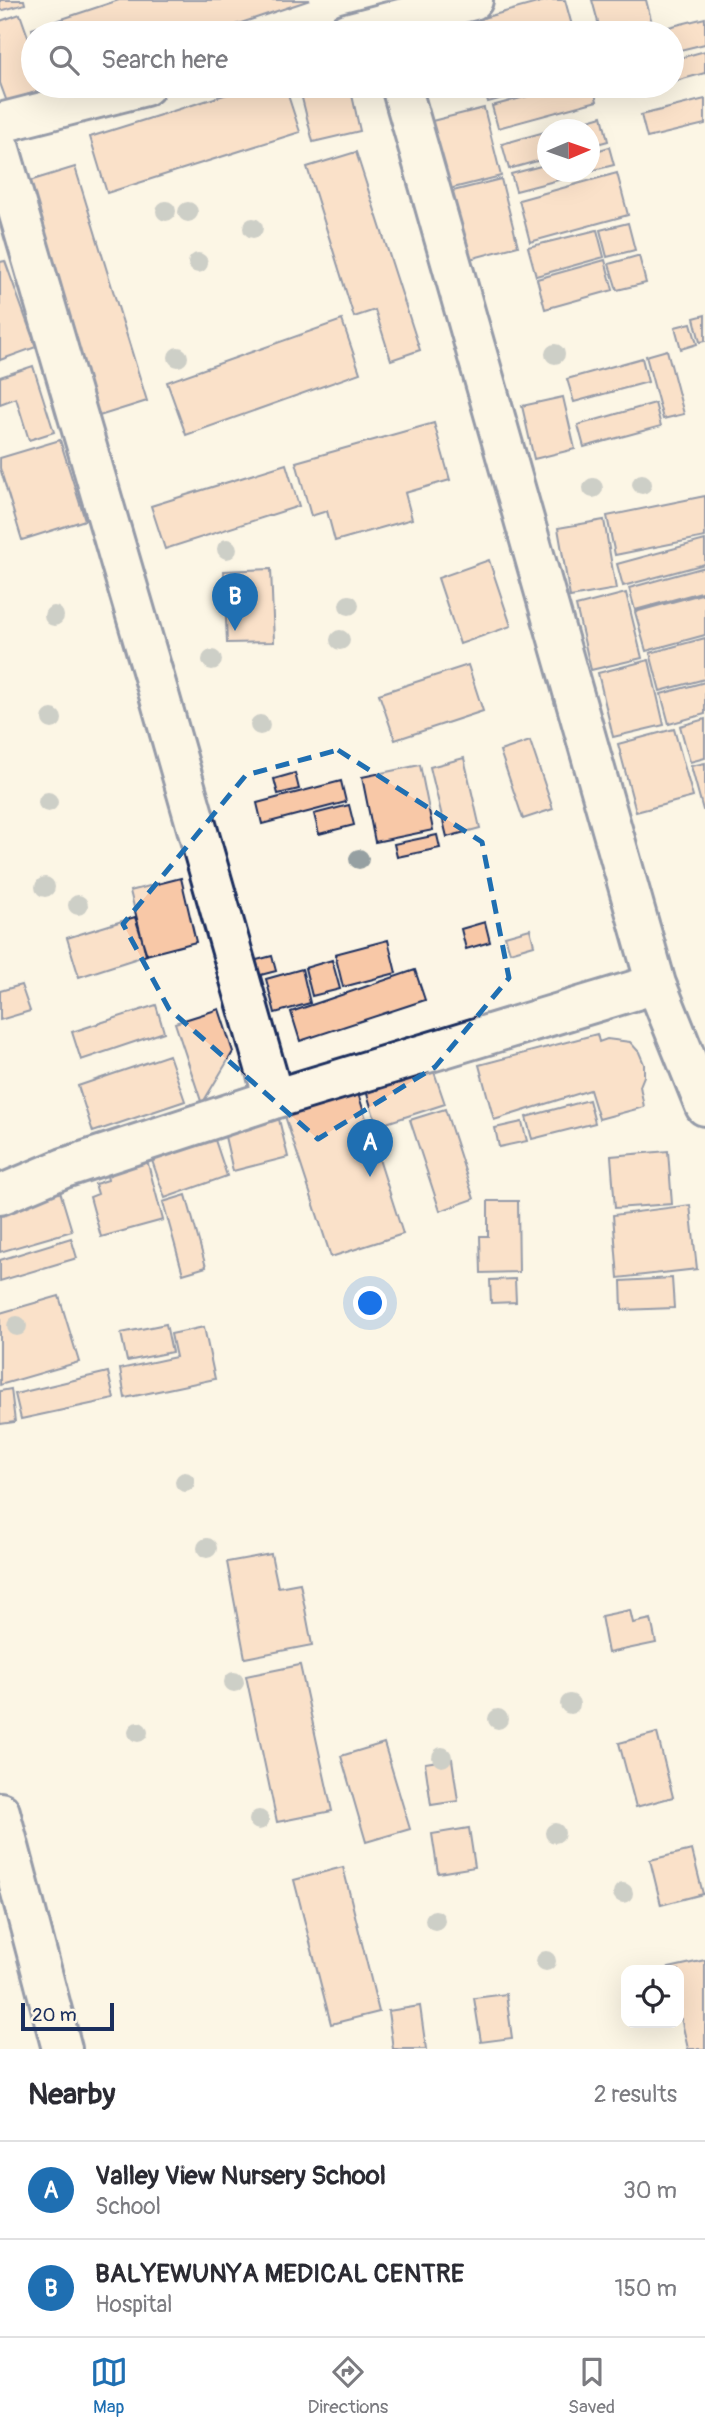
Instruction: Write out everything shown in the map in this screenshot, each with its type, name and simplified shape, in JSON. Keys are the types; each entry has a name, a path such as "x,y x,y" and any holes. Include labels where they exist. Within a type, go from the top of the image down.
{"street":[{"path":"402,21 473,0"},
{"path":"0,123 98,98"},
{"path":"404,98 656,984 705,1106"},
{"path":"0,149 274,1099"},
{"path":"0,1195 64,1168 274,1099 656,984"},
{"path":"0,1812 62,2049"}],"highlighted area":[{"path":"338,750 482,842 509,978 435,1067 318,1139 169,1009 123,924 246,775"}],"building":[{"path":"0,0 24,0 25,4 0,11"},
{"path":"119,0 310,0 247,21 56,21"},
{"path":"548,0 565,0 571,21 472,21"},
{"path":"592,0 646,0 651,21 598,21"},
{"path":"20,14 22,21 21,97 7,102 0,83 0,21"},
{"path":"705,18 705,44 684,49 684,23"},
{"path":"705,51 705,73 684,79 684,57"},
{"path":"215,98 289,98 300,132 107,193 90,137"},
{"path":"302,98 353,98 360,131 313,142"},
{"path":"487,98 503,98 488,102"},
{"path":"521,98 596,98 597,101 498,128 492,106"},
{"path":"705,99 705,124 647,138 641,115"},
{"path":"484,108 501,176 449,189 432,121"},
{"path":"602,116 608,141 600,143 600,119 592,119"},
{"path":"537,134 537,161 509,169 502,144"},
{"path":"609,147 614,165 600,168 600,150"},
{"path":"356,152 420,350 391,360 375,310 354,317 307,167"},
{"path":"75,167 147,401 96,417 23,183"},
{"path":"537,167 537,182 551,182 516,191 511,174"},
{"path":"617,173 628,215 530,242 519,200 584,182 600,182 600,178"},
{"path":"501,179 518,246 466,260 449,192"},
{"path":"628,223 635,250 607,257 600,230"},
{"path":"597,230 604,257 536,276 528,247"},
{"path":"639,256 646,283 617,290 609,264"},
{"path":"605,260 613,290 545,309 537,279"},
{"path":"5,261 36,347 0,360 0,262"},
{"path":"705,315 705,341 700,342 694,318"},
{"path":"342,320 360,373 186,435 167,382"},
{"path":"691,323 697,344 681,349 675,327"},
{"path":"667,350 684,414 663,419 646,356"},
{"path":"642,358 648,382 574,402 567,379"},
{"path":"33,366 54,432 29,440 16,398 0,404 0,377"},
{"path":"563,397 575,449 534,459 522,406"},
{"path":"655,403 661,426 584,447 578,425"},
{"path":"434,423 450,480 405,493 412,519 335,541 327,511 311,516 296,462"},
{"path":"60,440 85,520 22,540 0,468 0,458"},
{"path":"286,464 299,506 165,549 151,506"},
{"path":"705,496 705,537 615,555 607,516"},
{"path":"604,520 616,589 570,597 558,528"},
{"path":"705,540 705,564 623,586 617,564"},
{"path":"489,560 511,626 460,644 438,578"},
{"path":"705,567 705,591 635,610 629,588"},
{"path":"271,569 274,642 227,643 224,571"},
{"path":"626,593 642,658 591,670 576,606"},
{"path":"705,593 705,635 646,651 635,612"},
{"path":"705,638 705,679 660,691 650,653"},
{"path":"649,660 664,725 613,737 598,673"},
{"path":"468,665 483,711 395,740 379,694"},
{"path":"705,682 705,714 669,724 661,694"},
{"path":"705,719 705,758 690,762 680,726"},
{"path":"674,729 693,797 636,812 618,744"},
{"path":"530,741 553,809 523,819 500,751"},
{"path":"464,758 480,828 447,837 430,767"},
{"path":"705,763 705,810 703,810 691,766"},
{"path":"420,765 433,830 375,842 362,777"},
{"path":"295,773 299,789 278,794 274,779"},
{"path":"341,781 346,802 262,824 257,803"},
{"path":"349,805 354,825 319,834 314,814"},
{"path":"437,835 440,848 397,857 394,844"},
{"path":"181,878 196,942 146,955 130,891"},
{"path":"135,917 147,955 79,977 67,938"},
{"path":"485,922 490,942 466,949 461,929"},
{"path":"530,929 534,945 510,952 505,936"},
{"path":"388,940 396,973 343,987 335,954"},
{"path":"272,956 276,971 253,977 249,962"},
{"path":"332,960 340,989 312,996 305,968"},
{"path":"302,969 310,1003 275,1013 266,979"},
{"path":"415,970 425,1000 300,1041 291,1012"},
{"path":"21,985 30,1011 0,1020 0,991"},
{"path":"156,1005 164,1032 81,1060 72,1032"},
{"path":"219,1009 233,1052 202,1104 175,1023"},
{"path":"597,1034 599,1042 607,1039 630,1042 639,1052 644,1064 644,1076 640,1086 644,1107 599,1119 590,1090 494,1120 479,1065"},
{"path":"169,1055 185,1101 93,1132 78,1086"},
{"path":"430,1060 445,1104 377,1126 363,1081"},
{"path":"355,1084 403,1234 331,1257 282,1107"},
{"path":"589,1100 595,1123 532,1139 526,1117"},
{"path":"445,1109 474,1199 440,1211 410,1120"},
{"path":"278,1115 288,1157 233,1171 223,1128"},
{"path":"522,1122 527,1141 499,1147 495,1128"},
{"path":"211,1128 227,1176 165,1198 148,1149"},
{"path":"668,1151 672,1204 615,1208 611,1156"},
{"path":"147,1160 163,1220 101,1237 90,1197 98,1194 95,1184 108,1180 106,1171"},
{"path":"59,1188 72,1231 0,1252 0,1206"},
{"path":"186,1195 206,1267 183,1274 163,1202"},
{"path":"488,1201 518,1201 519,1272 481,1273 480,1236 488,1236"},
{"path":"690,1205 697,1269 618,1278 613,1215"},
{"path":"71,1238 77,1258 0,1281 0,1260"},
{"path":"672,1278 674,1308 622,1310 621,1281"},
{"path":"515,1279 516,1302 491,1303 490,1280"},
{"path":"59,1296 79,1362 0,1385 0,1313"},
{"path":"166,1324 172,1352 127,1361 121,1333"},
{"path":"204,1327 215,1379 125,1398 120,1369 176,1357 171,1334"},
{"path":"108,1372 114,1399 21,1419 15,1394"},
{"path":"11,1389 15,1422 0,1424 0,1391"},
{"path":"271,1554 278,1587 300,1583 312,1645 245,1658 227,1562"},
{"path":"630,1610 633,1623 651,1619 656,1643 608,1653 601,1616"},
{"path":"300,1665 332,1811 277,1822 246,1676"},
{"path":"657,1733 673,1797 636,1807 619,1743"},
{"path":"384,1743 410,1829 366,1842 341,1756"},
{"path":"452,1759 458,1801 431,1805 425,1763"},
{"path":"469,1828 475,1867 438,1873 432,1834"},
{"path":"692,1850 703,1894 661,1905 650,1860"},
{"path":"343,1867 379,2012 331,2024 294,1880"},
{"path":"705,1960 705,2049 688,2049 683,2028 682,1965"},
{"path":"506,1994 512,2038 481,2042 474,1998"},
{"path":"420,2006 426,2049 393,2049 388,2011"}],"place":[{"name":"BALYEWUNYA MEDICAL CENTRE","path":"235,631"},
{"name":"Valley View Nursery School","path":"370,1177"}]}
